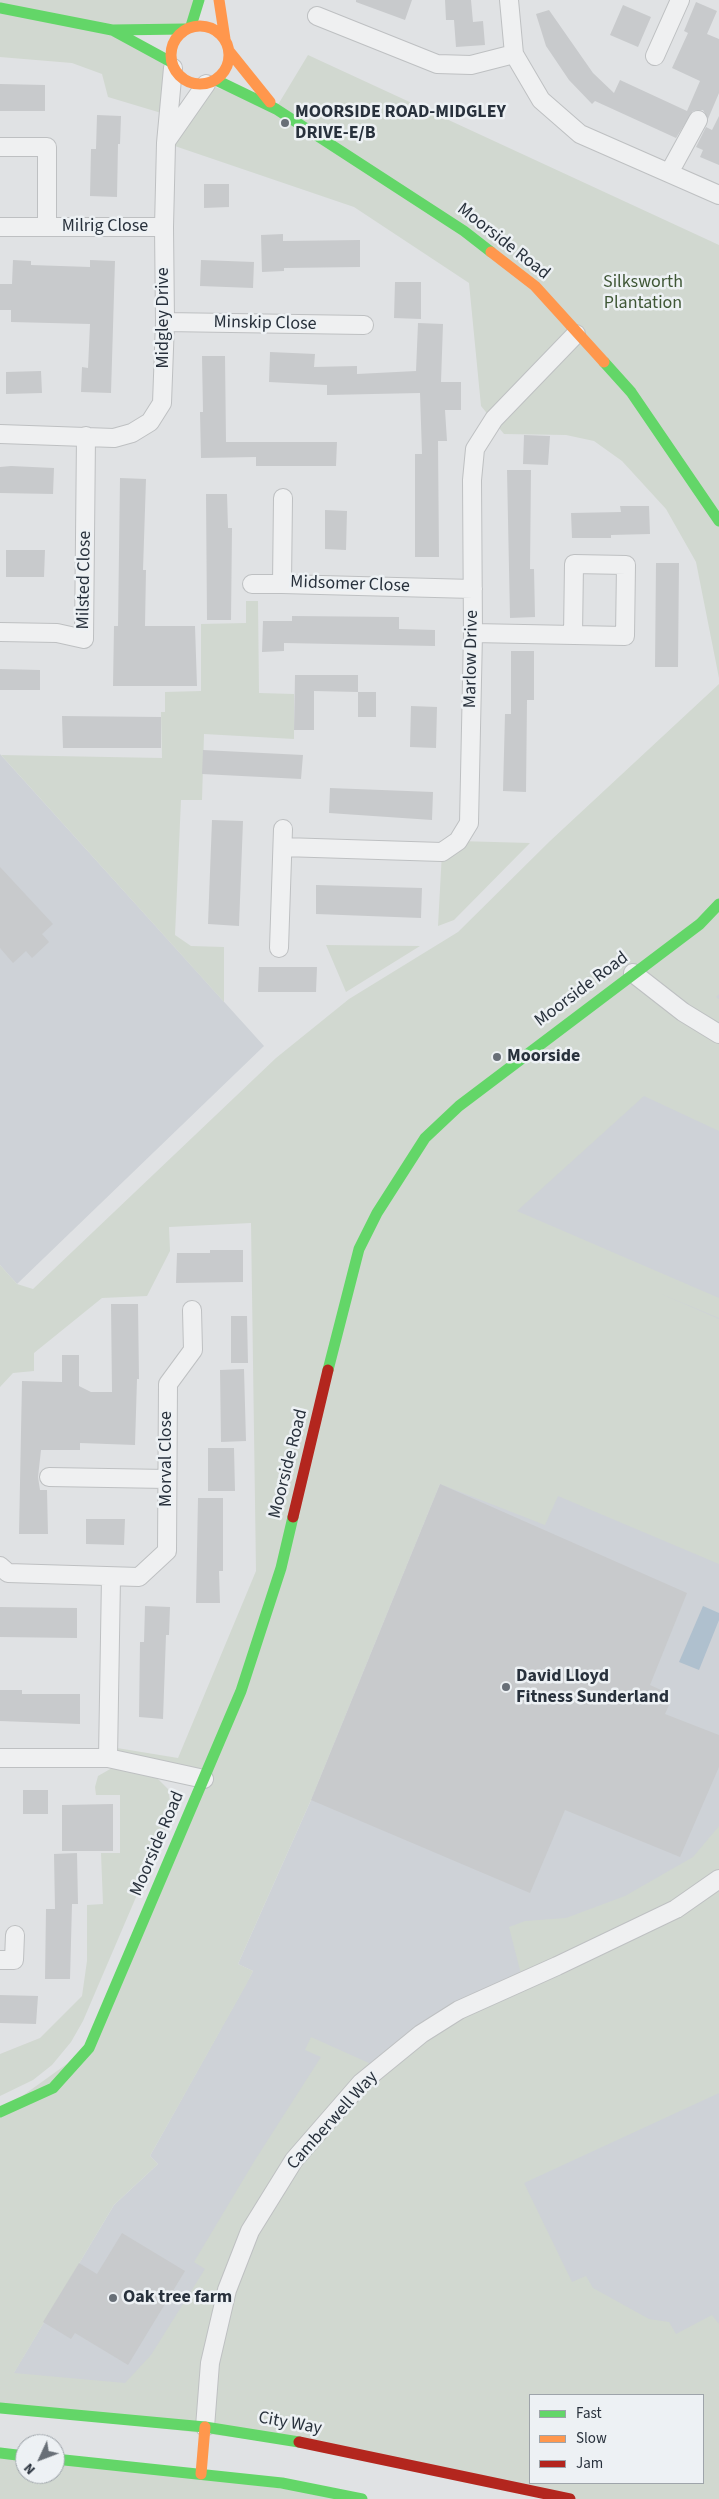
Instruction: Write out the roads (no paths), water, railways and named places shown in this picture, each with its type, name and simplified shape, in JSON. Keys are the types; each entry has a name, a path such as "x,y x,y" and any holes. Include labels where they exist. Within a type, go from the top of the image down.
{"street":[{"path":"172,65 173,43 188,28 199,0"},
{"path":"219,0 225,39 230,51 276,109"},
{"path":"509,0 514,54 540,100 580,134 719,195"},
{"path":"655,56 680,0"},
{"path":"0,8 112,30 206,26 215,29 225,39"},
{"path":"317,16 437,64 471,65 514,54"},
{"path":"112,30 172,65 186,81 211,82 276,109"},
{"path":"166,142 211,82 227,66 230,51"},
{"name":"Midgley Drive","path":"0,434 114,438 132,433 150,422 162,403 165,322 164,227 166,142 172,65"},
{"name":"Moorside Road","path":"276,109 464,231 535,286 576,334 631,392 719,521"},
{"path":"669,173 698,120"},
{"name":"Milrig Close","path":"0,147 48,147 47,227"},
{"name":"Milrig Close","path":"0,227 164,227"},
{"name":"Minskip Close","path":"165,322 364,325"},
{"name":"Marlow Drive","path":"283,847 442,852 458,841 469,823 473,633 472,480 475,449 494,419 576,334"},
{"name":"Milsted Close","path":"0,632 56,633 84,638 86,436"},
{"name":"Midsomer Close","path":"283,498 282,584 473,589"},
{"path":"473,633 573,635 624,636 626,565 574,564 573,635"},
{"path":"252,584 282,584"},
{"path":"279,948 283,829"},
{"name":"Moorside Road","path":"0,2112 53,2088 89,2048 241,1691 281,1568 343,1307 359,1249 377,1213 425,1138 458,1106 700,924 719,904"},
{"path":"633,974 683,1012 719,1034"},
{"name":"Morval Close","path":"0,1566 8,1573 139,1577 167,1551 168,1384 193,1350 192,1310"},
{"path":"49,1477 167,1479"},
{"path":"108,1758 111,1577"},
{"path":"0,1758 108,1758 204,1779"},
{"name":"Camberwell Way","path":"205,2427 210,2363 227,2290 250,2231 294,2160 361,2083 421,2034 459,2010 558,1966 676,1909 719,1879"},
{"path":"0,1960 14,1960 15,1935"},
{"name":"City Way","path":"0,2408 205,2427 309,2444 570,2499"},
{"path":"201,2474 205,2427"},
{"path":"0,2453 15,2455"},
{"path":"65,2460 304,2486 362,2499"}],"water":[{"path":"703,1606 719,1613 719,1620 699,1670 679,1662"}],"place":[{"name":"MOORSIDE ROAD-MIDGLEY DRIVE-E/B","path":"285,123"},
{"name":"Moorside","path":"497,1057"},
{"name":"David Lloyd Fitness Sunderland","path":"506,1687"},
{"name":"Oak tree farm","path":"113,2298"}],"park label":[{"name":"Silksworth Plantation","path":"643,293"}]}
